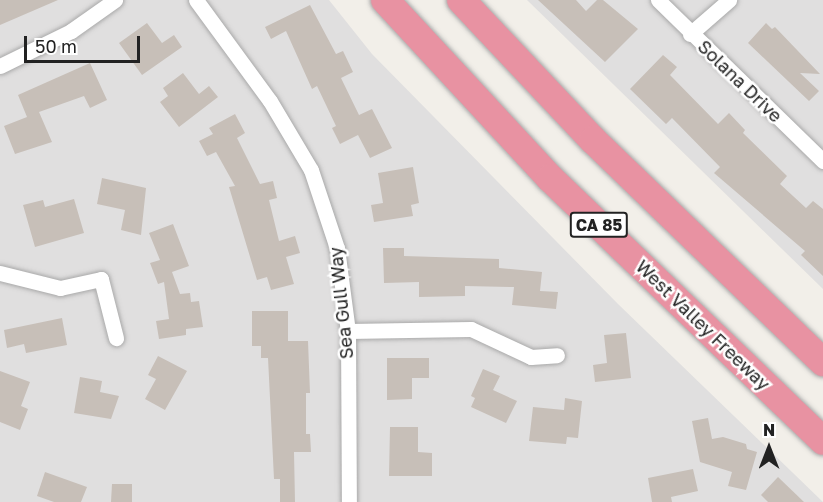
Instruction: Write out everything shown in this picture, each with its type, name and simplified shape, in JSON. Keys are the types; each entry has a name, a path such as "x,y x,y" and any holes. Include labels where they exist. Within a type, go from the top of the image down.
{"highway":[{"name":"West Valley Freeway","path":"384,0 543,171 823,441"},
{"name":"CA 85","path":"461,0 593,140 823,362"}],"street":[{"path":"0,66 70,31 115,0"},
{"name":"Sea Gull Way","path":"196,0 270,101 311,170 337,248 348,332 349,502"},
{"name":"Solana Drive","path":"658,0 690,34 823,161"},
{"path":"690,34 729,0"},
{"path":"0,273 60,288 101,279 116,338"},
{"path":"348,332 471,329 531,357 557,355"}],"shaded area":[{"path":"0,0 329,0 372,54 618,304 823,502 0,502"},
{"path":"527,0 823,0 823,289"}],"building":[{"path":"0,0 58,0 0,25"},
{"path":"538,0 576,0 586,11 597,0 603,0 638,29 605,62"},
{"path":"310,5 336,54 343,51 353,72 341,78 359,115 372,109 392,148 370,158 358,135 340,144 332,128 336,126 317,86 312,89 286,31 271,39 265,27"},
{"path":"147,23 162,43 174,35 182,47 142,75 119,43"},
{"path":"766,23 772,29 775,27 820,74 800,73 819,91 809,101 748,43"},
{"path":"663,55 677,67 670,75 718,124 729,113 745,130 743,133 787,176 780,184 806,208 813,201 823,209 823,276 801,255 805,251 714,173 720,167 672,118 666,124 630,89"},
{"path":"90,63 107,100 90,108 84,96 39,112 52,142 15,154 4,126 27,117 18,95"},
{"path":"183,73 199,94 209,86 218,97 179,127 160,102 168,96 163,88"},
{"path":"235,114 245,133 237,138 260,184 273,181 277,198 269,200 279,241 295,236 300,253 286,257 294,284 271,290 267,277 257,280 229,187 235,186 216,152 207,156 199,141 213,134 209,128"},
{"path":"413,167 419,203 411,205 413,216 374,222 371,205 383,203 378,173"},
{"path":"102,178 146,188 141,235 121,230 125,210 97,204"},
{"path":"74,199 84,233 35,247 23,205 43,200 45,207"},
{"path":"173,224 189,266 172,272 180,294 190,293 191,302 199,301 203,327 186,329 186,335 159,339 156,321 169,319 164,282 158,284 150,263 160,260 149,233"},
{"path":"383,248 404,248 404,256 499,259 499,268 542,272 540,291 558,292 556,309 512,305 514,287 465,286 465,296 419,297 419,282 384,283"},
{"path":"252,311 288,311 288,341 308,341 310,393 306,393 306,434 310,434 311,452 294,452 295,502 280,502 280,479 274,479 268,358 261,358 261,346 252,346"},
{"path":"62,318 67,345 26,353 24,344 7,348 4,330"},
{"path":"626,333 631,378 595,382 593,365 607,363 604,335"},
{"path":"158,356 187,371 165,410 145,399 156,379 148,375"},
{"path":"387,358 429,358 429,378 412,378 412,399 387,400"},
{"path":"483,369 500,376 493,390 517,401 506,423 471,407 475,398 471,396"},
{"path":"0,371 30,382 21,406 28,409 20,430 0,422"},
{"path":"80,377 102,381 100,392 119,396 111,419 74,413"},
{"path":"565,398 582,401 578,438 567,437 566,444 529,441 533,407 564,410"},
{"path":"708,418 712,439 723,437 746,444 747,449 757,452 746,490 728,486 732,472 700,462 692,421"},
{"path":"390,427 418,427 418,452 432,453 432,476 389,476"},
{"path":"693,469 698,491 671,497 672,502 652,502 648,478"},
{"path":"45,472 87,487 81,502 54,502 37,496"},
{"path":"778,477 804,502 768,502 761,495"},
{"path":"112,484 132,484 132,502 111,502"}]}
